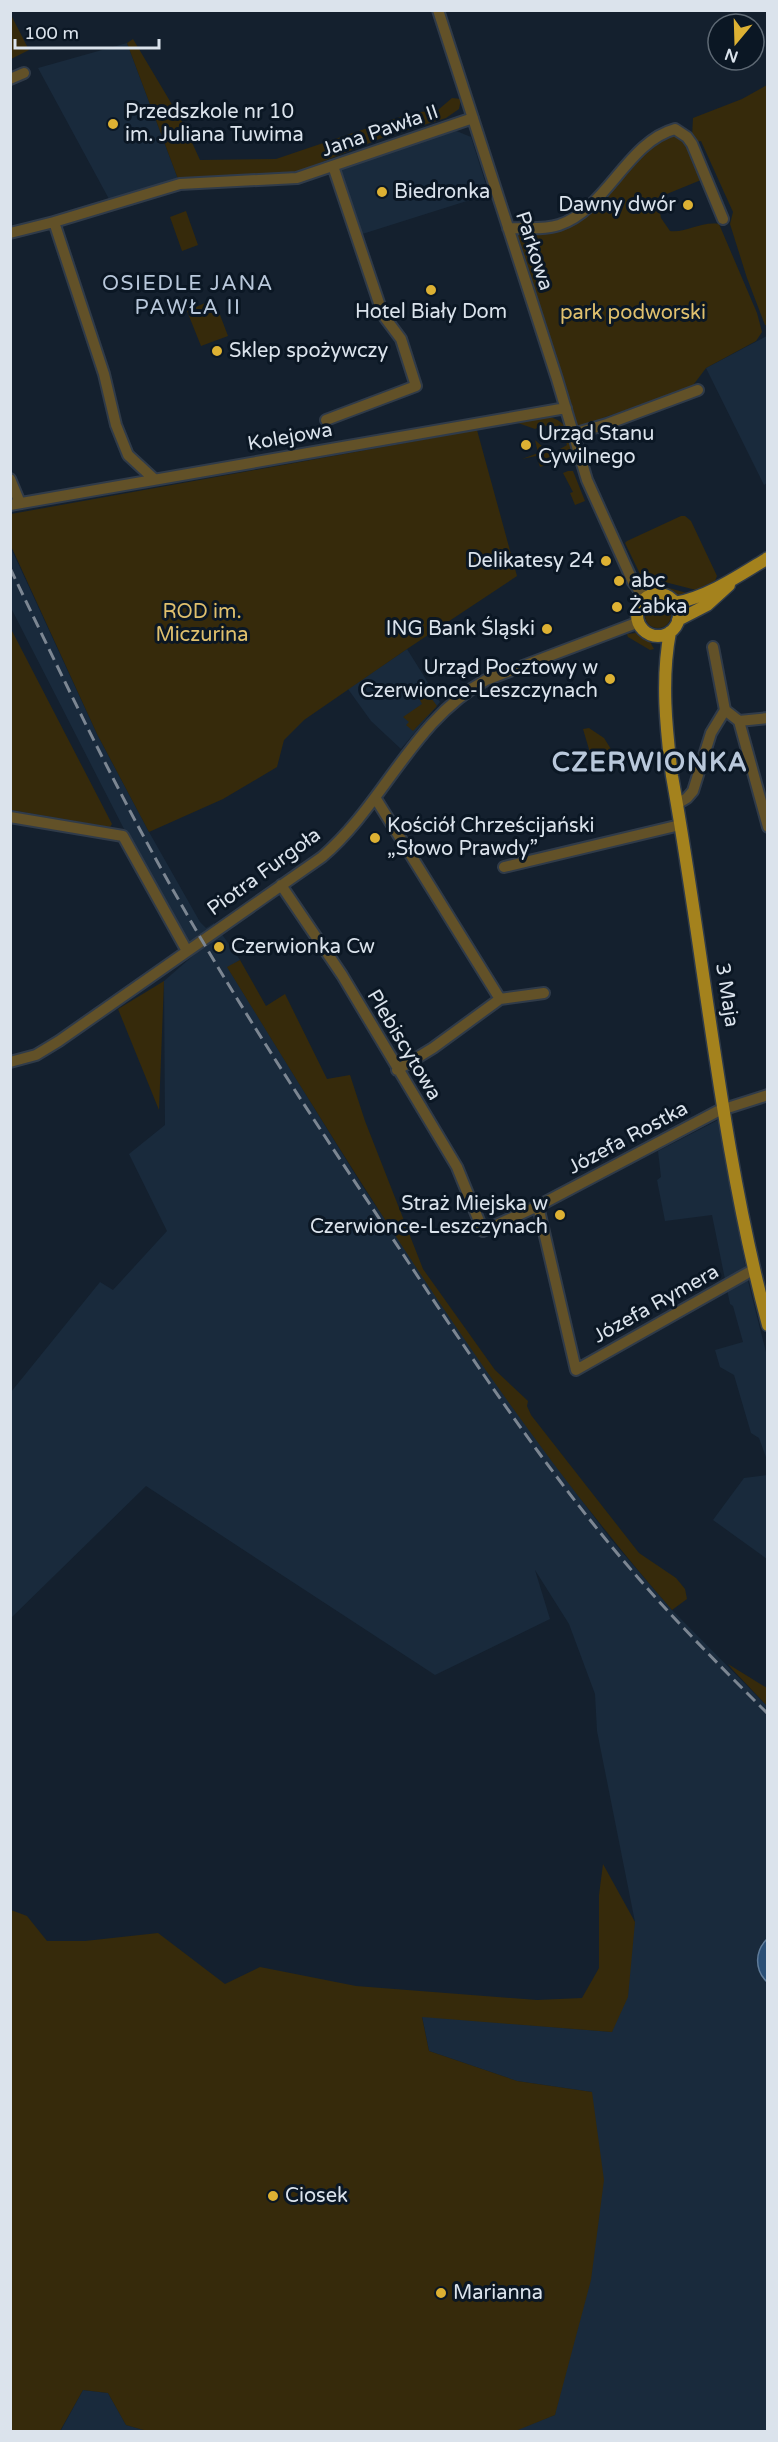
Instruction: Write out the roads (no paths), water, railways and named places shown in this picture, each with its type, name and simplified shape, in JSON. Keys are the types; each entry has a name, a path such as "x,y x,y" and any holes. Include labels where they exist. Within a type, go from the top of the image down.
{"main road":[{"path":"675,603 690,599 736,578 768,558"},
{"path":"678,620 678,609 675,603 669,597 661,594 645,598 638,609 639,622 645,630 651,634 662,635 670,632 678,620 707,605 736,578"},
{"name":"3 Maja","path":"670,632 665,668 668,746 724,1109 753,1270 766,1313"},
{"name":"3 Maja","path":"651,634 665,668"}],"street":[{"name":"Parkowa","path":"438,10 596,504 633,582 645,598"},
{"path":"10,79 24,73"},
{"name":"Jana Pawła II","path":"10,233 180,184 297,178 473,118"},
{"path":"508,228 556,226 585,213 637,153 668,131 675,129 680,130 692,144 723,219"},
{"path":"326,420 416,386 401,339 383,315 333,166"},
{"path":"54,222 104,374 116,425 128,455 154,479"},
{"path":"573,434 607,424 698,390"},
{"name":"Kolejowa","path":"10,479 15,504 566,408"},
{"name":"Piotra Furgoła","path":"10,1062 36,1054 59,1041 322,857 344,838 442,711 468,690 486,680 639,622"},
{"path":"677,804 693,791 711,734 725,710 713,647"},
{"path":"725,710 739,721 768,827"},
{"path":"739,721 768,718"},
{"path":"376,799 500,999"},
{"path":"10,817 123,836 188,951"},
{"path":"504,867 680,825"},
{"name":"Plebiscytowa","path":"281,885 342,975 457,1167 483,1231"},
{"path":"397,1070 433,1048 500,999 544,993"},
{"name":"Józefa Rostka","path":"483,1231 538,1206 724,1109 768,1095"},
{"name":"Józefa Rymera","path":"538,1206 576,1370 753,1270"}],"water":[{"path":"767,1939 767,1982 758,1966 758,1954"}],"railway":[{"path":"10,568 103,759 189,919 331,1146 478,1366 569,1493 650,1591 768,1714"}],"place":[{"name":"Przedszkole nr 10 im. Juliana Tuwima","path":"113,124"},
{"name":"Biedronka","path":"382,192"},
{"name":"Dawny dwór","path":"688,205"},
{"name":"Hotel Biały Dom","path":"431,290"},
{"name":"Sklep spożywczy","path":"217,351"},
{"name":"Urząd Stanu Cywilnego","path":"526,445"},
{"name":"Delikatesy 24","path":"606,561"},
{"name":"abc","path":"619,581"},
{"name":"Żabka","path":"617,607"},
{"name":"ING Bank Śląski","path":"547,629"},
{"name":"Urząd Pocztowy w Czerwionce-Leszczynach","path":"610,679"},
{"name":"Kościół Chrześcijański „Słowo Prawdy”","path":"375,838"},
{"name":"Czerwionka Cw","path":"219,947"},
{"name":"Straż Miejska w Czerwionce-Leszczynach","path":"560,1215"},
{"name":"Ciosek","path":"273,2196"},
{"name":"Marianna","path":"441,2293"}],"district":[{"name":"OSIEDLE JANA PAWŁA II","path":"188,295"},
{"name":"CZERWIONKA","path":"650,762"}],"park label":[{"name":"park podworski","path":"633,313"},
{"name":"ROD im. Miczurina","path":"202,624"}]}
